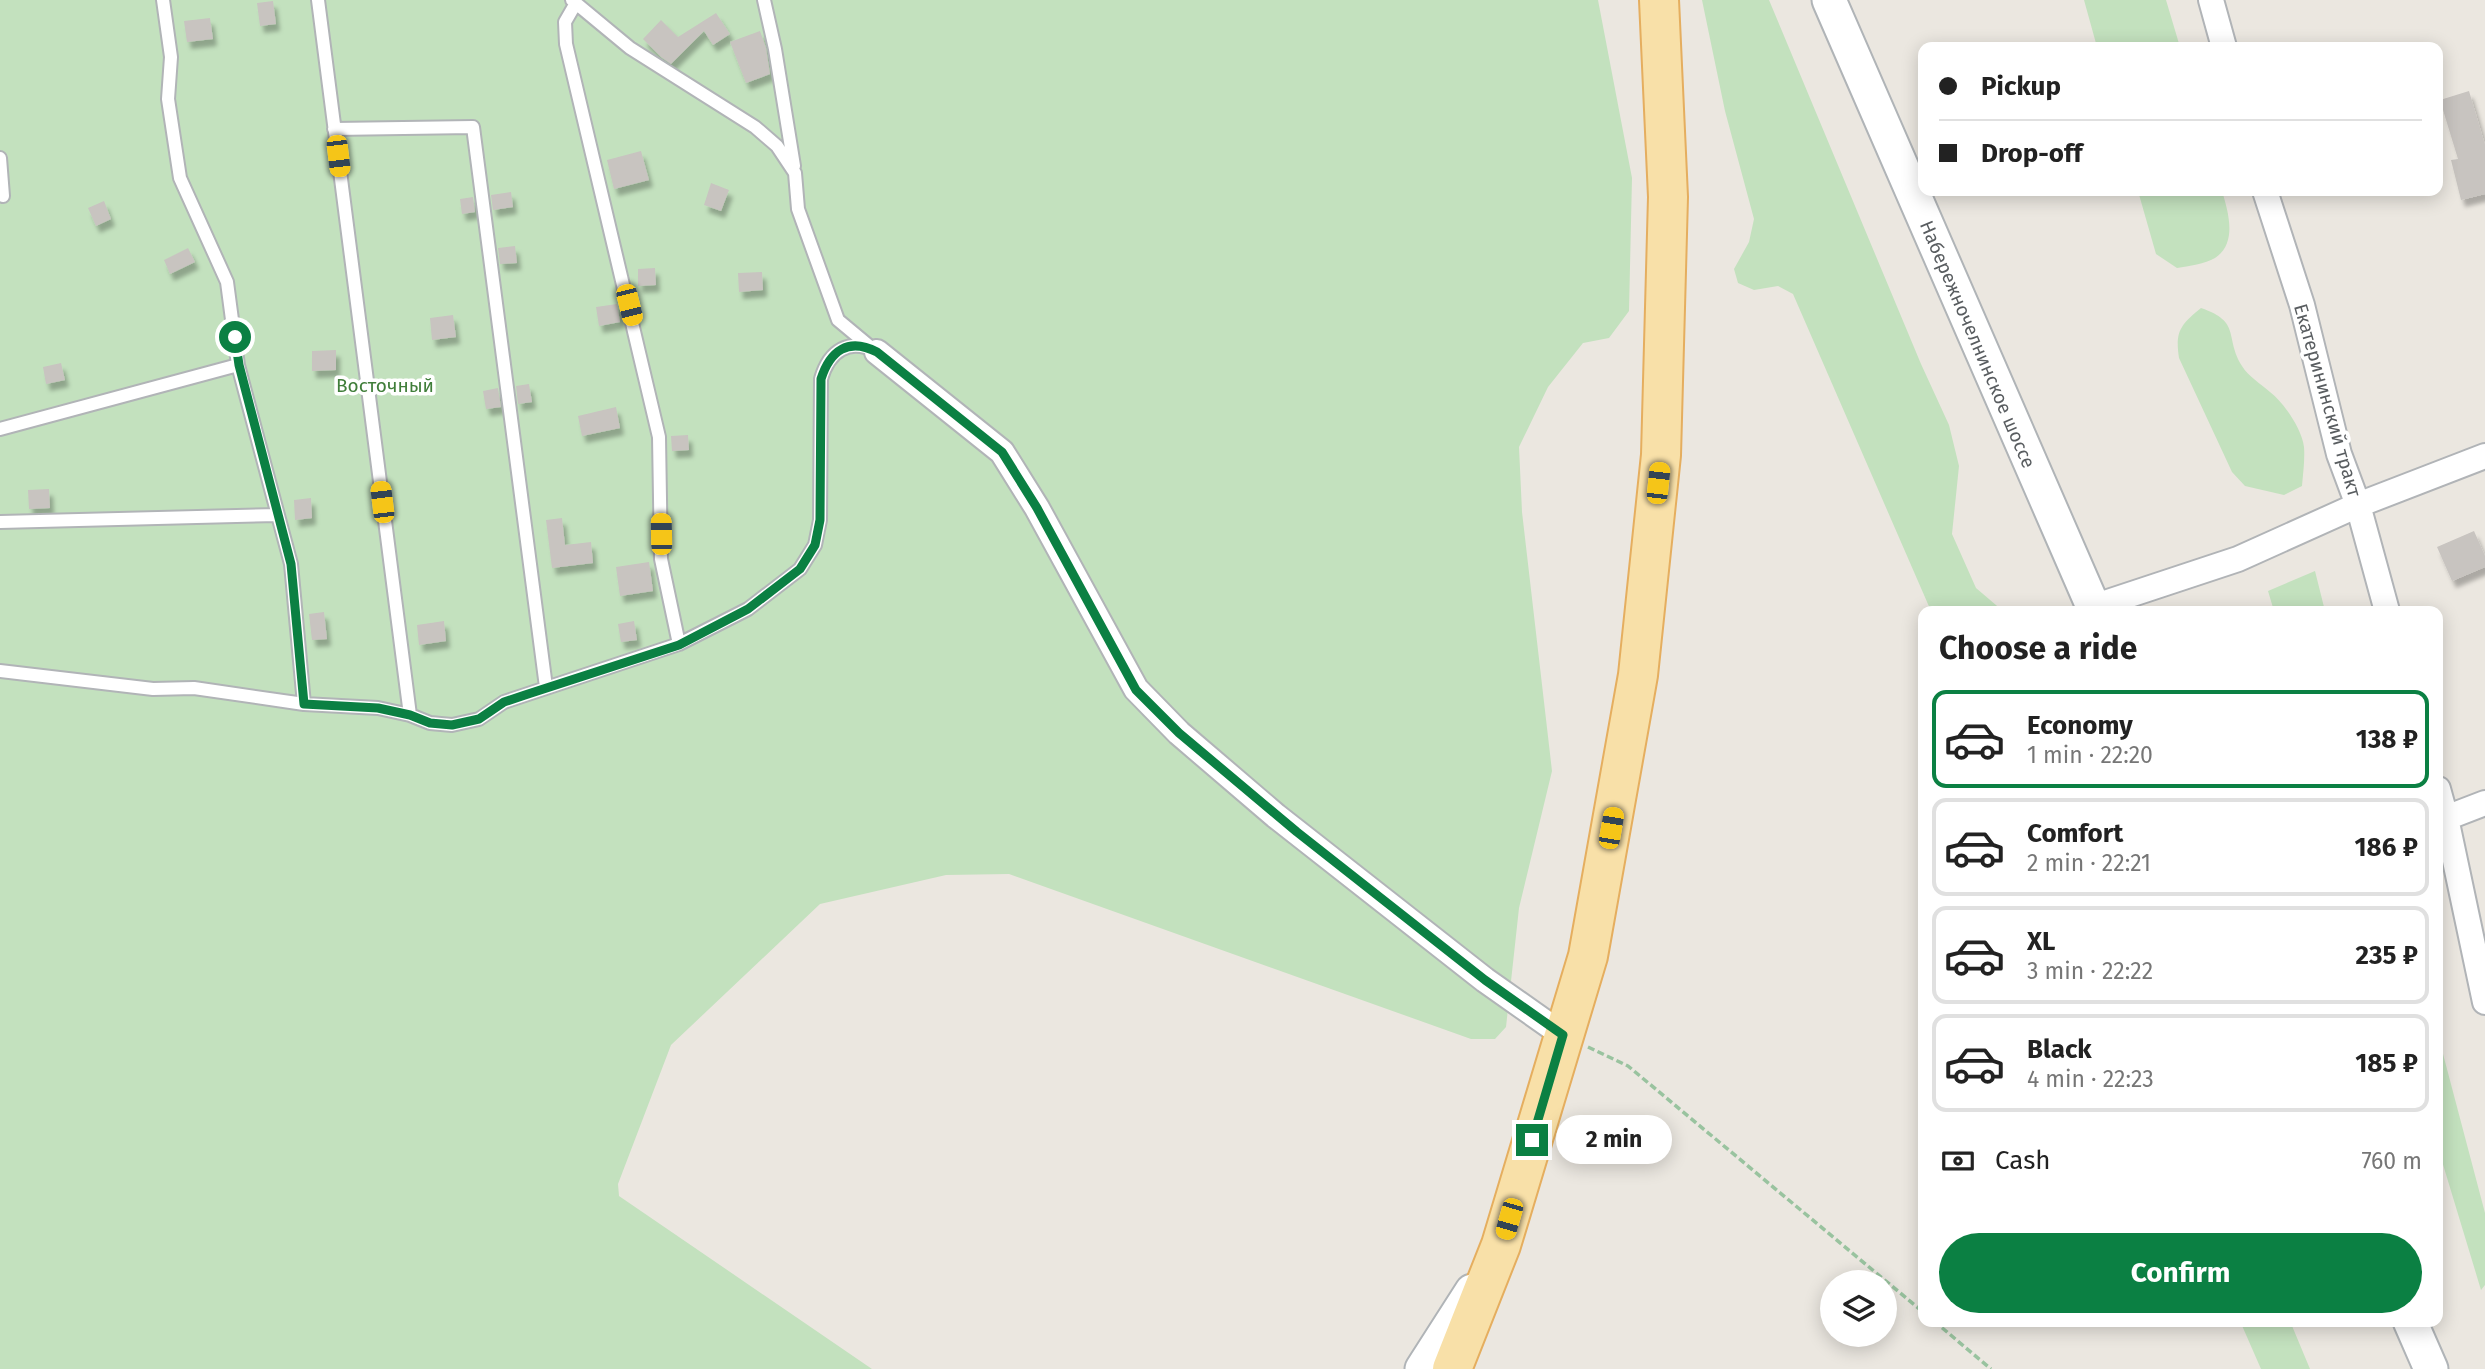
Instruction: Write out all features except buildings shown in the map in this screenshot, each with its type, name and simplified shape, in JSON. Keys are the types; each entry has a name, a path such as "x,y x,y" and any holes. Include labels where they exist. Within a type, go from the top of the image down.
{"main road":[{"path":"1452,1369 1501,1245 1588,956 1639,674 1661,455 1668,197 1658,0"},
{"name":"Набережночелнинское шоссе","path":"1829,0 2093,606"},
{"path":"1422,1369 1501,1245"},
{"path":"2413,1327 2431,1369"}],"street":[{"path":"2211,0 2223,42"},
{"name":"Екатерининский тракт","path":"2267,196 2302,305 2339,454 2358,505 2386,606"},
{"path":"877,352 1002,452 1037,508 1136,690 1179,733 1320,851 1485,980 1563,1035"},
{"path":"2103,606 2238,559 2358,505 2485,456"},
{"path":"2446,818 2485,803"},
{"path":"2443,807 2485,1002"}],"lane":[{"path":"163,0 171,57 168,99 180,178 228,282 239,365 291,564 304,704"},
{"path":"318,0 410,715"},
{"path":"764,0 775,49 795,173 798,209 838,320 877,352"},
{"path":"679,645 662,559 659,437 566,44 565,22 574,2 630,48 755,127 777,146 795,173"},
{"path":"334,129 473,127 546,687"},
{"path":"0,158 3,196"},
{"path":"0,671 153,689 194,688 304,704 378,708 410,715 430,723 452,725 479,719 504,702 679,645 748,609 800,569 815,545 820,520 821,379 825,365 847,346 864,345 877,352"},
{"path":"0,429 239,365"},
{"path":"0,522 278,515"}],"path":[{"path":"1563,1035 1628,1066 1918,1308"},
{"path":"1941,1327 1991,1369"}],"green space":[{"name":"Восточный","path":"0,0 1598,0 1632,178 1629,311 1609,338 1583,343 1548,387 1519,447 1522,512 1552,771 1519,908 1506,1027 1495,1039 1471,1039 1009,874 946,875 820,904 671,1045 618,1184 619,1196 872,1369 0,1369"},
{"path":"1702,0 1769,0 1949,425 1959,466 1952,534 1976,588 1997,606 1929,606 1793,294 1778,286 1754,290 1738,283 1734,269 1749,242 1754,219 1725,111"},
{"path":"2084,0 2166,0 2179,42 2096,42"},
{"path":"2139,196 2223,196 2229,235 2222,252 2207,262 2177,268 2156,254"},
{"path":"2201,308 2222,319 2230,331 2242,366 2292,417 2303,440 2302,486 2284,495 2245,486 2232,472 2179,358 2178,342 2181,330 2188,319"},
{"path":"2315,571 2324,606 2272,606 2268,591"},
{"path":"2443,1054 2485,1213 2485,1285 2481,1290 2443,1165"},
{"path":"2243,1327 2292,1327 2310,1369 2261,1369"}],"route":[{"path":"235,337 239,365 291,564 304,704 378,708 410,715 430,723 452,725 479,719 504,702 679,645 748,609 800,569 815,545 820,520 821,379 825,365 847,346 864,345 877,352 1002,452 1037,508 1136,690 1179,733 1276,816 1485,980 1563,1035 1532,1140"}]}
